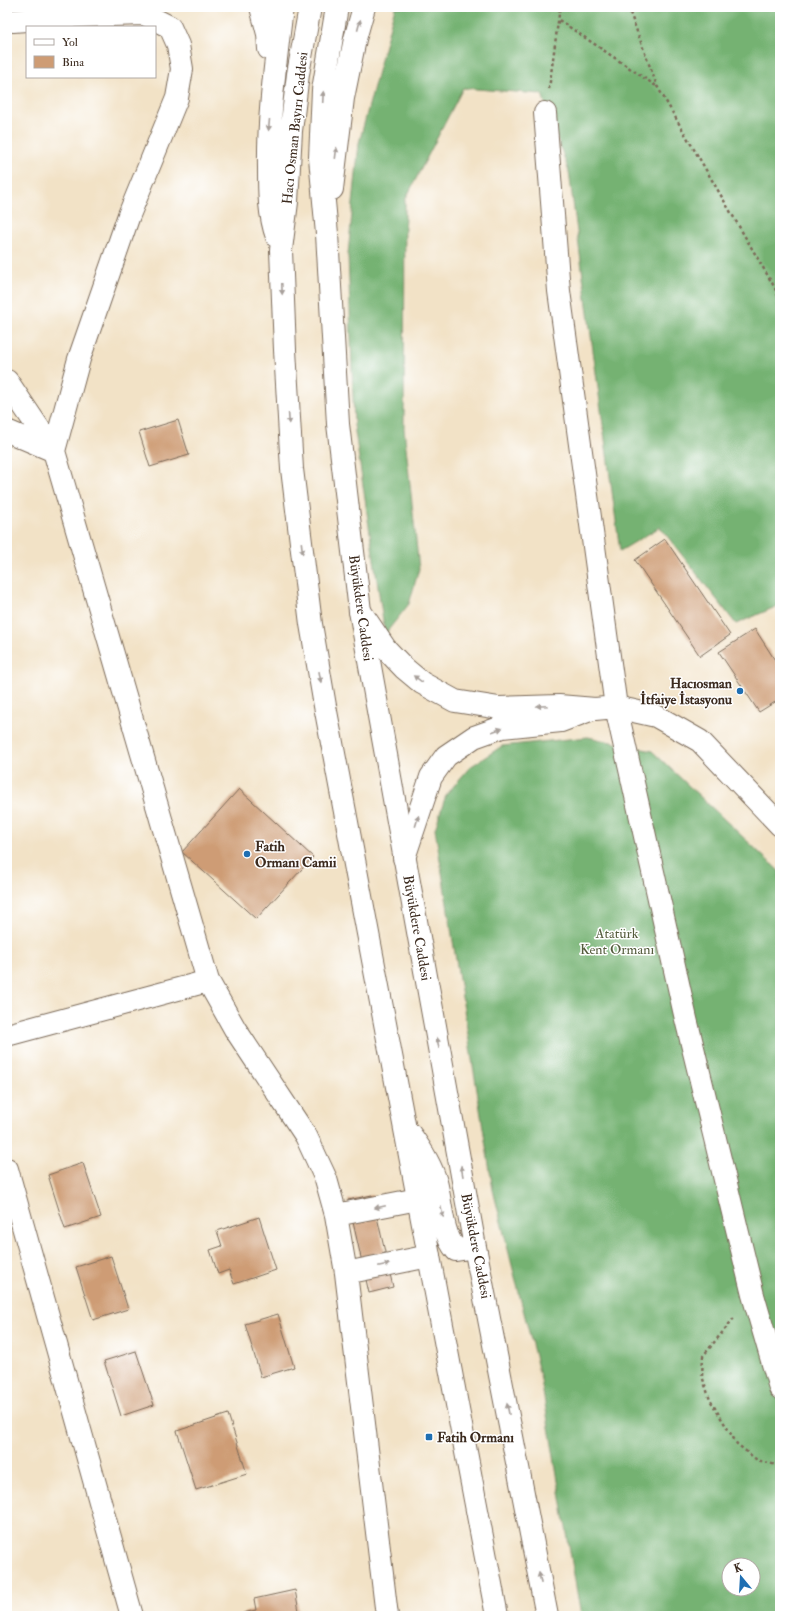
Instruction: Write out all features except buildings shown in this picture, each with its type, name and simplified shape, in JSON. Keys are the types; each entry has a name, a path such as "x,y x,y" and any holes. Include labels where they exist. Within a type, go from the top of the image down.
{"main road":[{"path":"261,7 268,34 272,86"},
{"path":"282,7 272,86 268,134 269,191 273,226 281,250 292,469 311,624 354,866 497,1616"},
{"name":"Hacı Osman Bayırı Caddesi","path":"281,250 287,202 291,131 298,74 310,7"},
{"name":"Hacı Osman Bayırı Caddesi","path":"327,234 320,158 323,90 337,7"},
{"path":"327,234 343,98 355,39 364,7"},
{"path":"7,20 13,21 80,16 144,14 170,27 178,45 182,69 177,98 129,215 79,359 54,451"},
{"path":"545,113 559,291 616,707 686,1019 752,1295 780,1388"},
{"name":"Büyükdere Caddesi","path":"327,234 338,424 360,611 404,858 466,1248 547,1616"},
{"path":"7,381 54,451 208,981 235,1029 306,1136 326,1179 336,1215 346,1273 387,1616"},
{"path":"7,430 54,451"},
{"path":"360,611 385,648 404,668 422,682 455,701 499,708 559,706 594,709 616,707 656,716 700,741 780,825"},
{"path":"404,858 431,777 446,756 474,737 502,727 561,721 594,709"},
{"path":"7,1035 208,981"},
{"path":"404,1126 431,1167 447,1234 451,1243 466,1248"},
{"path":"7,1169 132,1616"},
{"path":"336,1215 418,1199"},
{"path":"346,1273 466,1248"}],"path":[{"path":"545,113 560,7"},
{"path":"628,7 657,86 775,288 780,302"},
{"path":"559,20 657,86"},
{"path":"752,1295 702,1356 702,1376 710,1400 736,1444 757,1460 780,1466"}],"green space":[{"path":"395,7 780,7 780,605 736,624 660,527 620,551 569,172 542,94 463,88 405,200 404,428 419,569 409,604 385,634 354,425 348,254 359,143"},
{"name":"Atatürk Kent Ormanı","path":"588,737 652,751 780,872 780,1616 581,1616 541,1380 493,1190 435,829 446,795 470,767 502,746"}],"place":[{"name":"Hacıosman İtfaiye İstasyonu","path":"740,691"},
{"name":"Fatih Ormanı Camii","path":"247,854"},
{"name":"Fatih Ormanı","path":"429,1437"}]}
